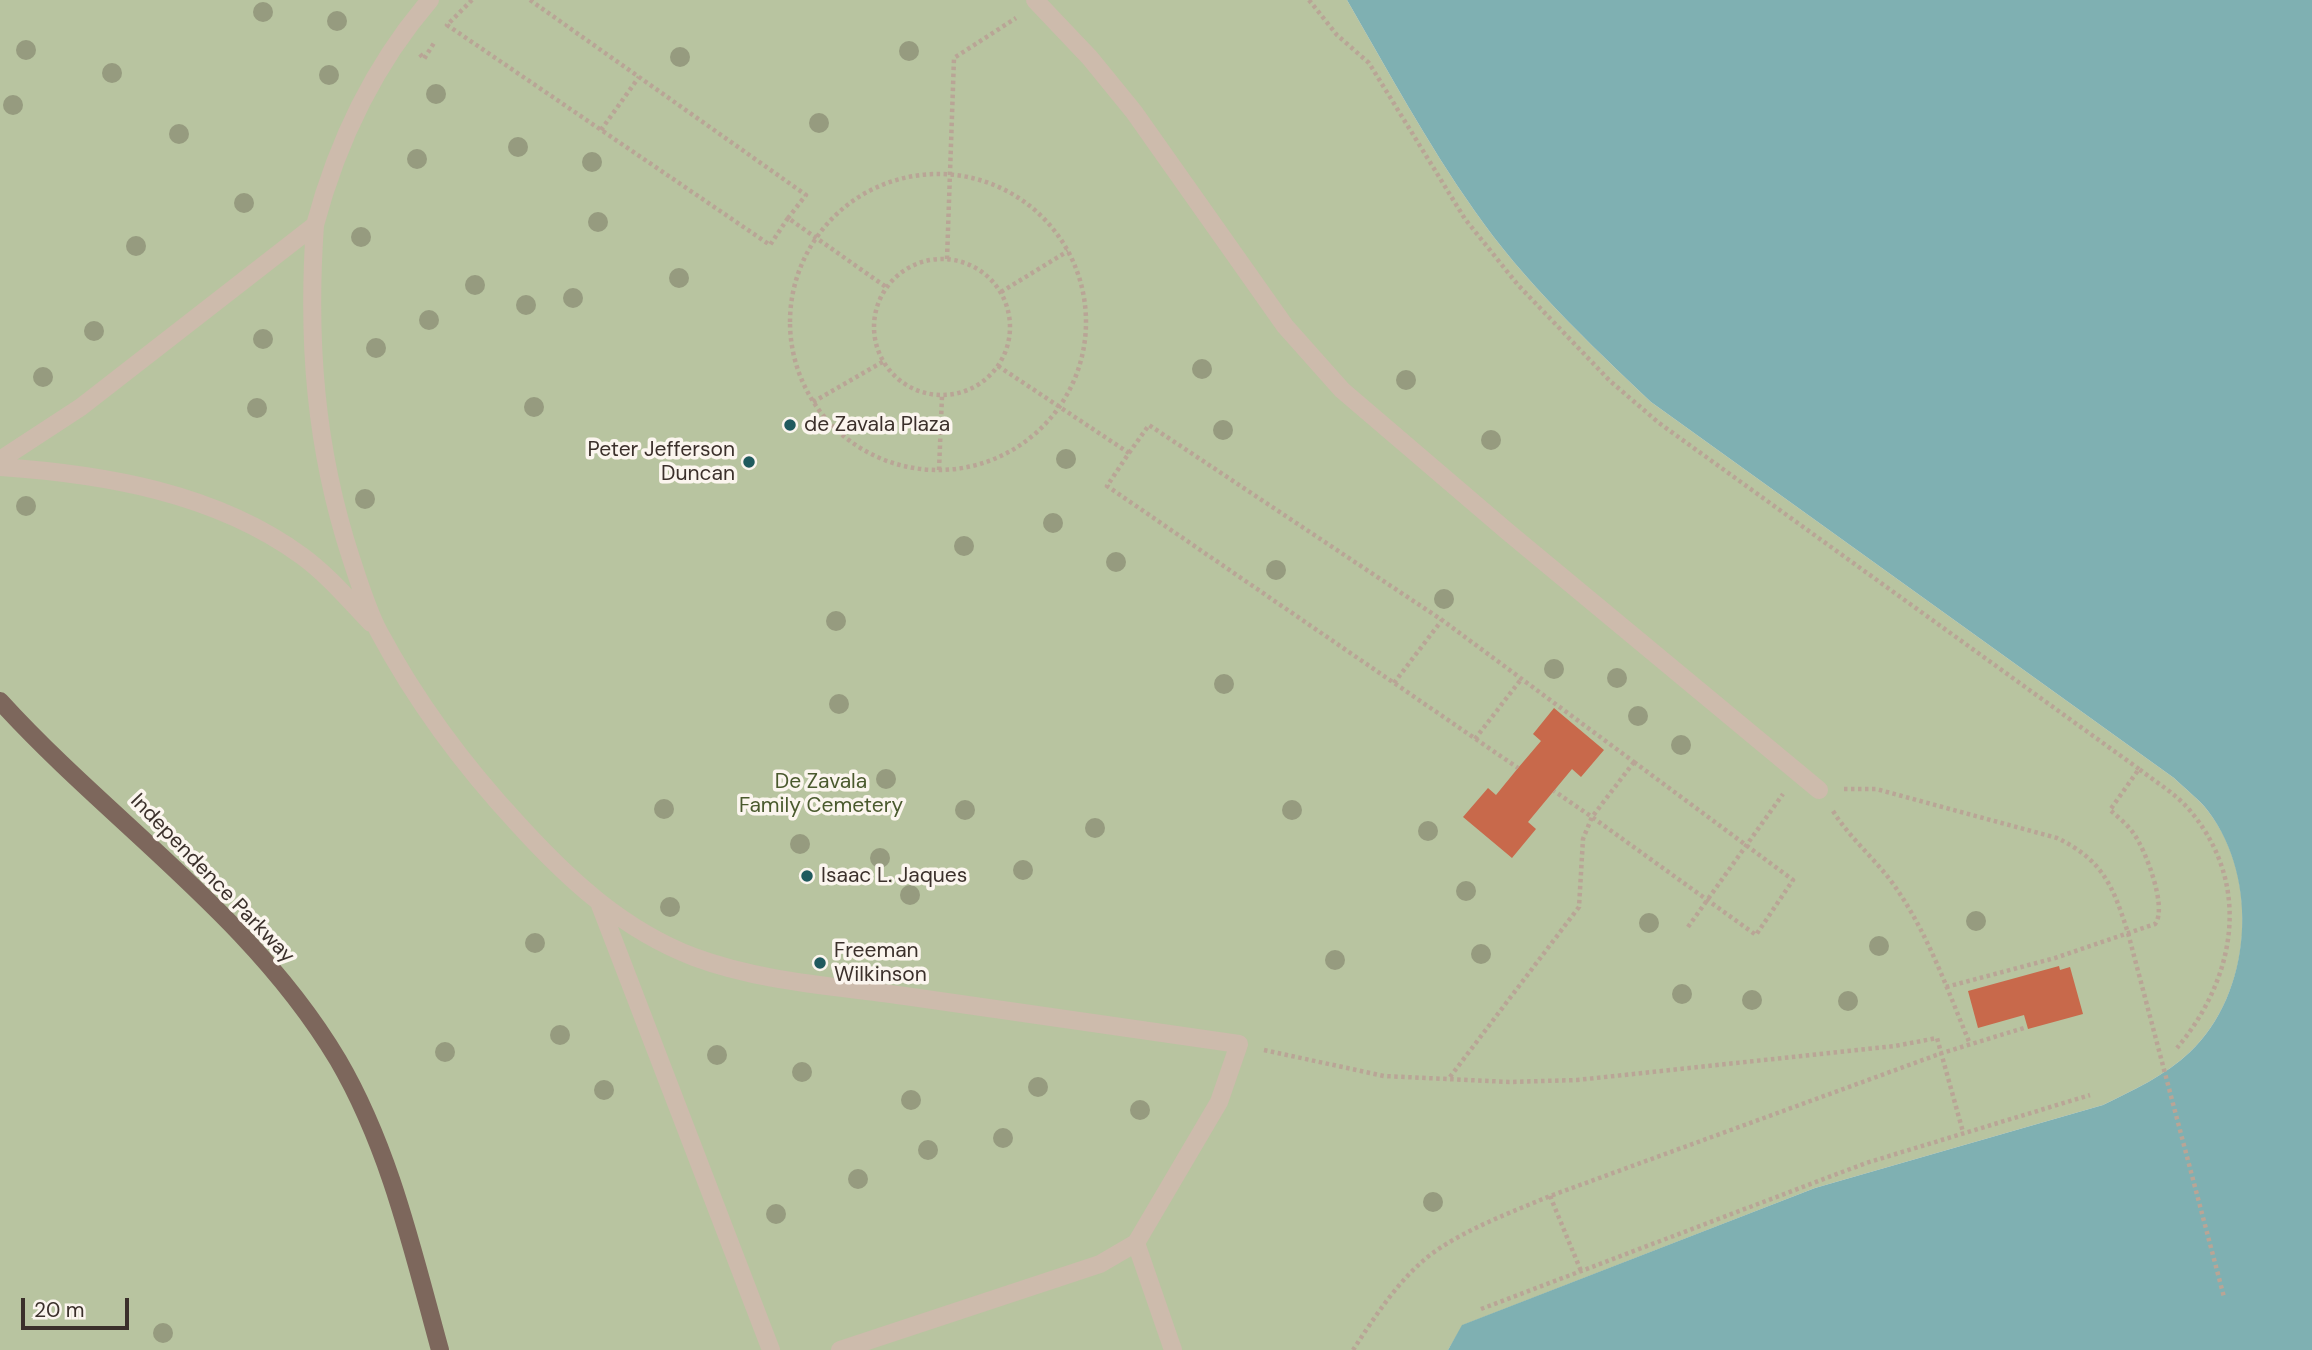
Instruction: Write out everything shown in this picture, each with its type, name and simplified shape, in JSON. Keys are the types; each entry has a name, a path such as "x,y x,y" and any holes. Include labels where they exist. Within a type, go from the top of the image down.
{"main road":[{"name":"Independence Parkway","path":"0,701 230,923 292,996 337,1059 355,1091 393,1181 440,1350"}],"street":[{"path":"378,631 339,523 318,423 310,322 315,225 323,195 358,110 402,34 430,0"},
{"path":"1037,2 1134,111 1285,326 1342,390 1507,532 1819,789"},
{"path":"0,460 81,407 315,225"},
{"path":"0,467 49,470 146,488 243,521 303,557 378,631 446,736 537,846 600,905 663,944 694,957 771,977 1240,1044 1219,1102 1136,1243 1100,1264 840,1350"},
{"path":"600,905 771,1350"},
{"path":"1136,1243 1167,1348"}],"path":[{"path":"472,0 447,25 770,245 806,195 530,0"},
{"path":"1309,0 1337,35 1368,63 1410,134 1473,228 1553,325 1610,381 1659,423 2176,797 2208,835 2219,860 2230,910 2223,972 2210,1002 2177,1048"},
{"path":"947,259 954,58 1037,2"},
{"path":"601,130 639,77"},
{"path":"950,174 985,181 1018,197 1047,221 1068,251 1084,293 1086,339 1073,382 1059,409 1035,434 1000,457 960,468 939,470 897,464 877,457 841,434 813,402 793,353 791,317 796,282 817,238 845,207 876,188 912,176 950,174"},
{"path":"788,218 886,287"},
{"path":"1001,292 1068,251"},
{"path":"933,259 947,259 959,260 982,271 1001,292 1010,313 1010,338 998,366 985,381 962,393 942,396 909,387 886,368 874,340 875,311 886,287 908,267 933,259"},
{"path":"813,402 884,361"},
{"path":"998,366 1129,453"},
{"path":"939,470 942,396"},
{"path":"1518,768 1107,486 1149,425 1441,620 1793,880 1756,935 1554,792"},
{"path":"1394,683 1441,620"},
{"path":"1475,739 1522,678"},
{"path":"1449,1078 1578,907 1583,839 1592,817 1634,762"},
{"path":"1946,987 2055,958 2155,924 2160,919 2160,908 2144,853 2134,833 2110,810 2139,769"},
{"path":"1688,927 1798,773"},
{"path":"1819,789 1876,789 2057,838 2076,847 2101,868 2117,899 2128,933 2224,1297"},
{"path":"1819,789 1847,834 1890,880 1926,937 1970,1044"},
{"path":"1353,1350 1395,1291 1436,1251 1489,1222 1550,1195 1941,1053 2027,1027"},
{"path":"1240,1044 1384,1076 1509,1082 1577,1080 1895,1046 1937,1038 1963,1132"},
{"path":"1481,1309 1866,1163 2090,1095"},
{"path":"1550,1195 1581,1271"}],"green space":[{"name":"De Zavala Family Cemetery","path":"0,0 1347,0 1440,159 1493,236 1535,287 1651,402 2174,778 2208,811 2225,838 2236,869 2242,902 2242,935 2237,968 2226,999 2211,1028 2180,1061 2148,1082 2103,1105 1815,1188 1463,1325 1448,1350 0,1350"}],"water":[{"path":"1347,0 2312,0 2312,1350 1448,1350 1462,1325 1815,1188 2103,1105 2148,1082 2190,1052 2211,1028 2226,999 2237,968 2242,935 2242,902 2236,869 2225,838 2208,811 2174,778 1651,402 1580,334 1535,287 1474,210 1424,133"}],"building":[{"path":"1554,708 1604,750 1581,777 1572,769 1528,822 1536,829 1512,858 1463,817 1488,788 1496,795 1541,741 1533,734"},
{"path":"2059,966 2060,970 2070,967 2083,1014 2028,1029 2024,1015 1978,1028 1968,991"}],"place":[{"name":"de Zavala Plaza","path":"790,425"},
{"name":"Peter Jefferson Duncan","path":"749,462"},
{"name":"Isaac L. Jaques","path":"807,876"},
{"name":"Freeman Wilkinson","path":"820,963"}]}
